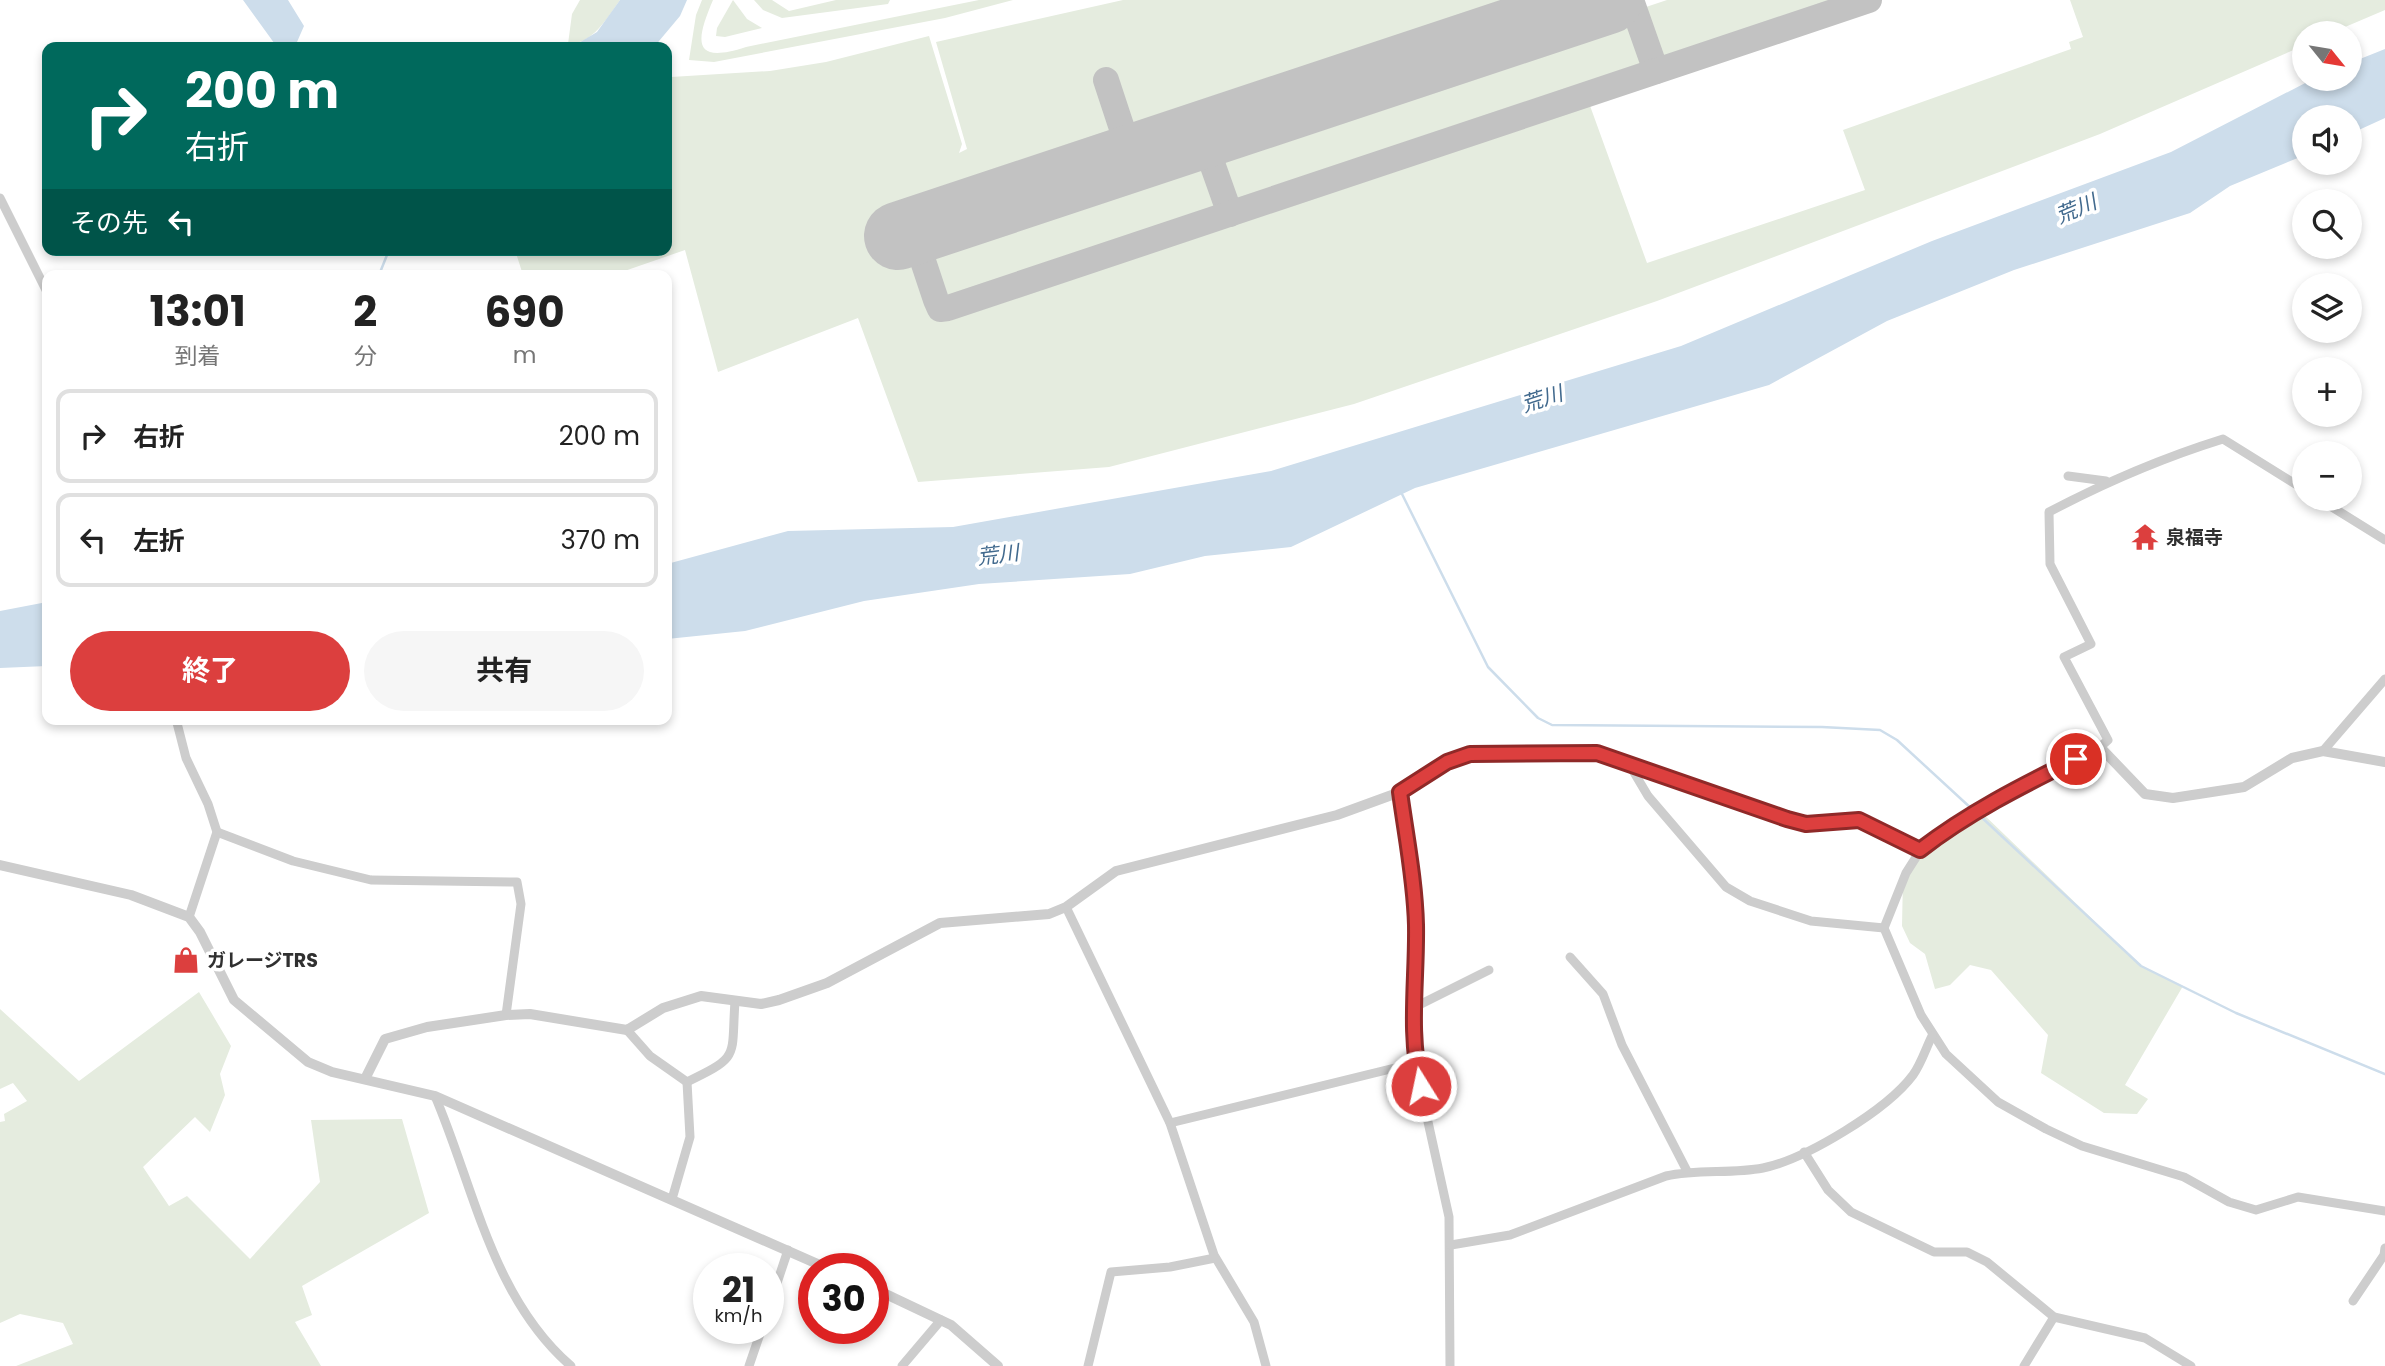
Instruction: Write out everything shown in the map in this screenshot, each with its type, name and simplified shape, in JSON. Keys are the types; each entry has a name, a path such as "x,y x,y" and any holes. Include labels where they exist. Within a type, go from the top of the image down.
{"street":[{"path":"0,198 42,282"},
{"path":"2292,482 2223,439 2165,457 2106,481 2049,512 2050,564 2091,644 2064,657 2108,740 2100,747 2003,795 1954,823 1920,850 1906,873 1884,928 1932,1036 1946,1054 1998,1102 2082,1146 2184,1177 2229,1202 2256,1210 2298,1197 2385,1211"},
{"path":"2068,476 2106,481"},
{"path":"2338,511 2385,540"},
{"path":"2323,751 2385,679"},
{"path":"178,725 186,758 208,804 217,832 189,917"},
{"path":"2100,747 2145,794 2173,798 2244,786 2292,758 2323,751 2385,762"},
{"path":"626,1030 663,1008 701,996 761,1004 827,983 940,923 1025,918 1066,907 1116,871 1337,815 1400,792 1447,762 1470,754 1597,753 1797,821 1859,820 1920,850"},
{"path":"1629,764 1648,796 1726,887 1750,901 1811,921 1884,928"},
{"path":"1400,792 1416,925 1413,1008 1415,1063 1442,1176 1451,1245 1450,1366"},
{"path":"217,832 293,861 371,880 517,882 521,904 506,1015"},
{"path":"0,865 131,895 189,917 200,932 234,1000 308,1062 332,1072 435,1096 798,1255"},
{"path":"1066,907 1170,1123 1216,1258 1254,1322 1266,1366"},
{"path":"1570,957 1604,994 1627,1056 1687,1171"},
{"path":"1413,1008 1489,970"},
{"path":"687,1082 727,1061 732,1053 735,1001"},
{"path":"365,1079 385,1039 392,1035 506,1015 530,1014 626,1030 650,1056 687,1082"},
{"path":"1451,1245 1510,1236 1666,1176 1687,1171 1764,1168 1804,1152 1849,1129 1884,1103 1913,1074 1932,1036"},
{"path":"1170,1123 1415,1063"},
{"path":"672,1199 690,1137 687,1082"},
{"path":"435,1096 493,1254 540,1335 570,1366"},
{"path":"1804,1152 1828,1191 1852,1212 1934,1252 1967,1252 1987,1262 2054,1317 2146,1338 2190,1366"},
{"path":"2353,1301 2384,1255 2385,1248"},
{"path":"784,1263 788,1251"},
{"path":"1088,1366 1111,1272 1170,1267 1216,1258"},
{"path":"889,1296 941,1320 998,1366"},
{"path":"2024,1366 2054,1317"},
{"path":"902,1366 941,1320"},
{"path":"749,1366 757,1344"}],"shaded area":[{"path":"580,0 620,0 592,35 580,42 568,42 572,14"},
{"path":"702,0 713,0 703,27 702,45 707,51 715,53 979,0 1013,0 945,18 714,62 689,60 696,15"},
{"path":"733,0 747,19 762,28 725,37 716,36 717,28"},
{"path":"754,0 772,0 789,11 836,0 890,0 888,4 782,18 763,10"},
{"path":"1123,0 1547,0 890,222 899,255 911,250 935,320 1589,103 1647,263 1865,190 1843,130 2071,49 2069,42 2083,37 2070,0 2385,0 2385,10 2359,21 2292,21 2292,51 2100,134 1657,301 1354,404 1109,467 918,482 858,318 718,372 685,250 672,255 672,77 770,71 826,62 929,36 962,144 959,153 967,149 936,42"},
{"path":"1667,0 1840,0 1660,58 1646,7"},
{"path":"1625,12 1642,64 1236,204 1217,150"},
{"path":"1200,155 1220,209 946,300 928,245"},
{"path":"517,256 668,256 627,270 521,270"},
{"path":"1979,810 2141,966 2183,986 2125,1085 2148,1099 2137,1114 2104,1113 2041,1073 2048,1035 1991,970 1970,965 1950,985 1935,989 1925,954 1910,943 1902,926 1903,877 1920,851"},
{"path":"199,992 231,1046 220,1074 225,1095 210,1132 195,1117 143,1167 169,1206 187,1196 250,1259 320,1182 311,1120 402,1119 429,1213 302,1286 312,1315 295,1322 321,1366 16,1366 73,1344 63,1323 20,1314 0,1323 0,1122 5,1121 4,1114 27,1101 13,1083 0,1089 0,1009 79,1081"}],"water":[{"path":"243,0 288,0 304,26 297,42 273,42"},
{"path":"620,0 687,0 680,16 658,42 580,42 597,32"},
{"name":"荒川","path":"2385,49 2385,118 2362,129 2362,105 2292,105 2292,160 2230,186 2190,213 2014,270 1887,321 1769,385 1415,488 1291,547 1205,556 1130,574 979,584 864,601 745,631 672,638 672,563 788,531 953,527 1271,471 1681,346 1932,241 2171,152 2292,90 2362,91 2362,58"},
{"path":"42,603 42,666 0,668 0,611"}],"waterway":[{"path":"381,270 387,256"},
{"path":"1402,494 1488,667 1538,718 1552,725 1822,727 1880,730 1897,740 1973,810"},
{"path":"1978,814 2141,966 2236,1013 2385,1074"}],"taxiway":[{"path":"1631,0 1656,71"},
{"path":"913,231 940,309 948,308 1869,0"},
{"path":"1106,80 1132,159"},
{"path":"1202,135 1230,214"}],"runway":[{"path":"898,236 1608,0"}],"place":[{"name":"泉福寺","path":"2145,537"},
{"name":"ガレージTRS","path":"186,960"}],"route":[{"path":"1421,1086 1415,1063 1412,1018 1416,925 1400,792 1447,762 1470,754 1597,753 1714,795 1806,824 1859,820 1920,850 1954,823 2076,759"}]}
